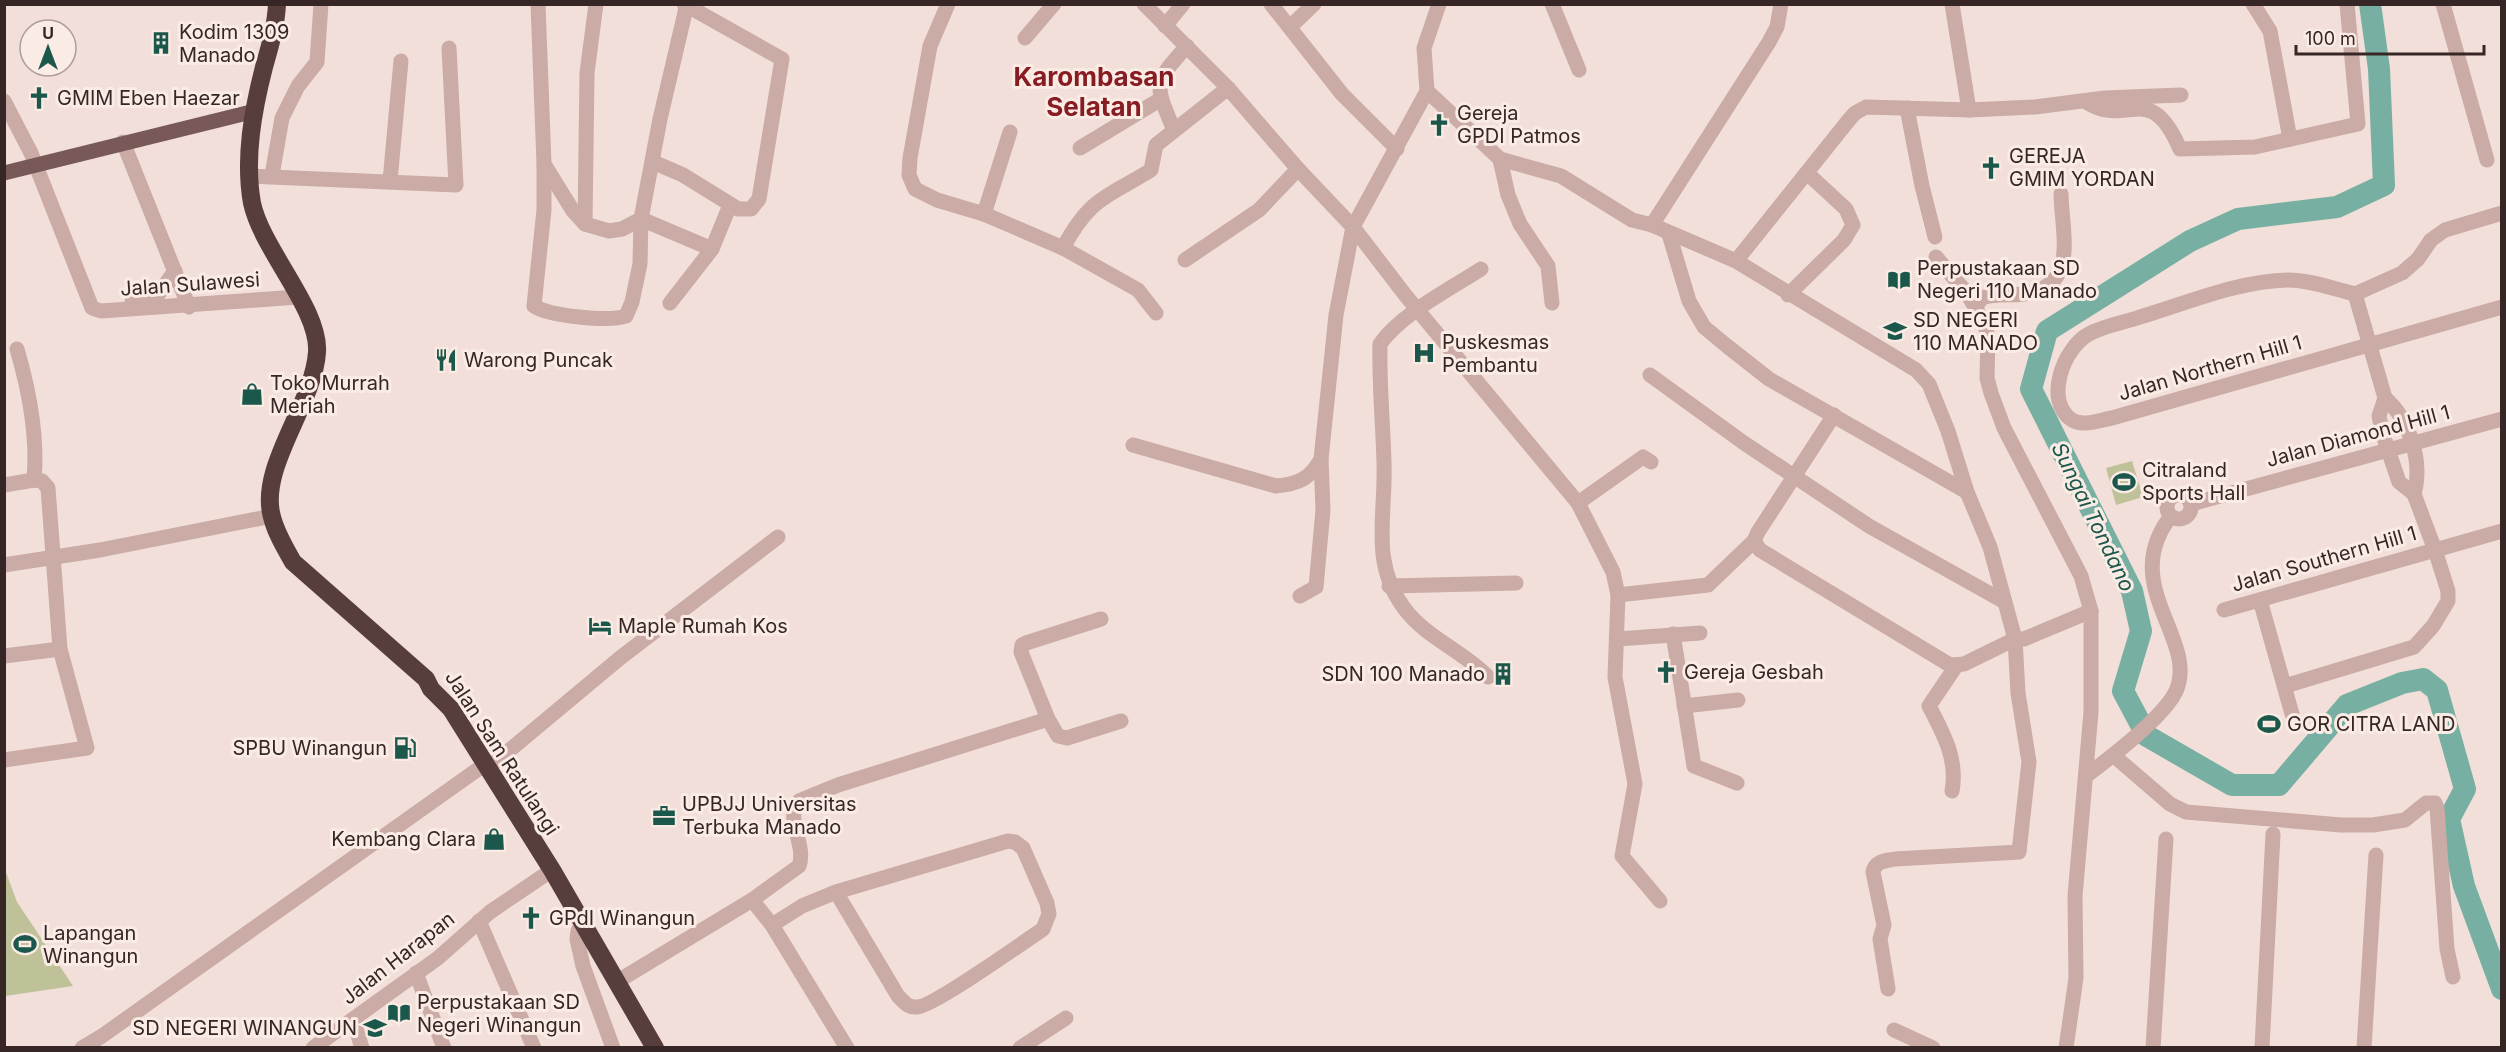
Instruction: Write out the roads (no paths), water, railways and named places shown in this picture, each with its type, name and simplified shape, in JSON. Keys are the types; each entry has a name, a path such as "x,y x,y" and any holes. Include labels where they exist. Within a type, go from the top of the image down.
{"highway":[{"name":"Jalan Sam Ratulangi","path":"277,4 272,40 255,111 249,176 255,214 267,242 313,324 318,348 316,369 274,473 272,516 293,562 426,678 431,689 451,709 485,767 552,870 655,1047"}],"main road":[{"path":"4,173 255,111"}],"street":[{"path":"272,175 282,117 298,86 317,62 321,4"},
{"path":"538,4 544,164 544,220 538,280 533,301 538,309 596,318 626,316 631,308 640,264 641,219 686,5 782,59 756,206 745,211 730,205 683,175 653,162"},
{"path":"585,224 587,73 596,4"},
{"path":"948,4 930,46 909,175 915,189 922,194 984,214 1063,248 1138,290 1156,313"},
{"path":"1024,38 1054,4"},
{"path":"1144,4 1228,88 1298,169 1353,227 1418,310 1578,503 1613,572 1617,595 1618,639 1615,677 1635,784 1622,856 1660,901"},
{"path":"1165,26 1183,4"},
{"path":"1271,4 1291,26 1342,94 1397,149"},
{"path":"1291,26 1314,4"},
{"path":"1300,596 1316,587 1323,510 1321,459 1335,315 1353,227 1428,91 1424,48 1439,4"},
{"path":"1552,4 1579,70"},
{"path":"1952,4 1969,110"},
{"path":"2253,4 2270,31 2290,139"},
{"path":"2086,102 2098,109 2141,109 2158,114 2166,120 2180,149 2255,147 2358,124 2347,4"},
{"path":"2443,4 2487,160"},
{"path":"1652,225 1768,42 1780,6"},
{"path":"1174,130 1161,99 1159,82 1164,72 1187,46"},
{"path":"249,176 390,180 456,185 449,48"},
{"path":"390,180 401,61"},
{"path":"1063,248 1076,223 1092,205 1151,170 1156,145 1228,88"},
{"path":"1428,91 1500,159 1561,176 1591,193 1619,214 1652,225 1736,261 1788,295 1916,370 1929,384 1948,432 1967,492 1990,547 2015,639 2018,693 2029,762 2019,852 1895,860 1878,863 1874,867 1873,872 1884,925 1880,939 1888,989"},
{"path":"1736,261 1855,113 1866,107 1969,110 2181,95"},
{"path":"1080,148 1161,99"},
{"path":"4,101 22,134 95,307 157,296 175,271"},
{"path":"1907,108 1922,186 1935,237"},
{"path":"984,214 1010,132"},
{"path":"123,142 189,307"},
{"path":"1500,159 1508,195 1520,224 1548,266 1552,303"},
{"path":"544,164 573,211 585,224 609,231 622,229 641,219"},
{"path":"1185,260 1259,210 1298,169"},
{"path":"1788,295 1844,240 1853,225 1846,209 1807,173"},
{"path":"1976,306 1982,298 2032,293 2057,280 2063,267 2061,194"},
{"path":"670,303 712,249 730,205"},
{"path":"2414,494 2399,482 2387,449 2379,416 2385,398 2372,345 2355,294 2402,273 2418,259 2431,240 2445,230 2502,213"},
{"path":"641,219 712,249"},
{"path":"1669,234 1689,300 1704,327 1769,379 1967,492"},
{"path":"1936,257 1976,306 1988,337 1987,378 2001,419 2081,576 2091,611 2091,712 2075,896 2076,978 2066,1047"},
{"path":"1481,269 1418,310 1380,344 1384,466 1381,537 1389,586 1405,610 1422,627 1478,666 1488,677"},
{"name":"Jalan Northern Hill 1","path":"2355,294 2301,281 2281,281 2209,296 2088,334 2071,351 2060,374 2058,393 2063,412 2073,421 2086,423 2112,418 2502,308"},
{"name":"Jalan Sulawesi","path":"95,307 189,307 298,297"},
{"path":"17,349 24,375 33,436 34,480"},
{"path":"1650,375 1793,477 1869,526 2003,601"},
{"path":"2285,686 2403,651 2421,642 2449,598 2435,550 2414,494 2418,469 2411,444 2399,410 2385,398"},
{"path":"1617,595 1708,585 1754,541 1834,415"},
{"name":"Jalan Diamond Hill 1","path":"2114,755 2169,704 2177,690 2180,669 2158,600 2151,565 2159,532 2172,516 2185,517 2191,504 2502,419"},
{"path":"1133,445 1276,486 1306,479 1321,459"},
{"path":"1578,503 1643,457 1651,462"},
{"path":"4,485 34,480 42,481 48,488 60,649 87,748 4,760"},
{"path":"4,565 272,516"},
{"name":"Jalan Southern Hill 1","path":"2224,609 2502,531"},
{"path":"82,1047 104,1042 485,767 620,658 778,537"},
{"path":"1754,541 1760,550 1855,609 1943,662 1956,666"},
{"path":"1389,586 1516,583"},
{"path":"2260,600 2292,714"},
{"path":"1952,791 1954,776 1948,745 1929,706 1956,666 2015,639 2024,639 2091,611"},
{"path":"1101,619 1022,645 1021,652 1055,734 1067,738 1121,721"},
{"path":"1618,639 1700,633"},
{"path":"1673,634 1694,766 1737,783"},
{"path":"4,656 60,649"},
{"path":"1684,706 1738,700"},
{"path":"618,981 752,900 799,866 801,854 794,812 799,801 838,785 1048,719"},
{"path":"2086,776 2114,755 2170,804 2187,812 2341,825 2373,825 2405,820 2426,804 2435,804 2447,949 2453,976"},
{"path":"2262,1047 2273,834"},
{"path":"2153,1047 2166,839"},
{"path":"772,925 802,906 836,892 1008,841 1015,842 1023,848 1047,903 1049,914 1044,929 948,991 918,1007 908,1006 898,996 836,892"},
{"path":"2364,1047 2376,855"},
{"name":"Jalan Harapan","path":"313,1047 438,958 479,921 552,870"},
{"path":"752,900 772,925 847,1047"},
{"path":"479,921 534,1047"},
{"path":"584,924 577,939 579,952 613,1047"},
{"path":"416,973 444,1047"},
{"path":"1020,1047 1066,1018"},
{"path":"353,1019 362,1047"},
{"path":"1894,1030 1933,1047"}],"waterway":[{"name":"Sungai Tondano","path":"2370,4 2379,69 2384,185 2337,207 2238,219 2190,241 2047,331 2031,389 2132,591 2141,631 2123,691 2147,736 2232,785 2279,785 2347,705 2402,683 2423,679 2437,690 2465,789 2449,819 2464,886 2502,989"}],"place":[{"name":"Kodim 1309 Manado","path":"161,43"},
{"name":"GMIM Eben Haezar","path":"39,98"},
{"name":"Gereja GPDI Patmos","path":"1439,125"},
{"name":"GEREJA GMIM YORDAN","path":"1991,168"},
{"name":"Perpustakaan SD Negeri 110 Manado","path":"1899,280"},
{"name":"SD NEGERI 110 MANADO","path":"1895,331"},
{"name":"Puskesmas Pembantu","path":"1424,353"},
{"name":"Warong Puncak","path":"446,360"},
{"name":"Toko Murrah Meriah","path":"252,394"},
{"name":"Citraland Sports Hall","path":"2124,482"},
{"name":"Maple Rumah Kos","path":"600,626"},
{"name":"Gereja Gesbah","path":"1666,672"},
{"name":"SDN 100 Manado","path":"1503,674"},
{"name":"GOR CITRA LAND","path":"2269,724"},
{"name":"SPBU Winangun","path":"405,748"},
{"name":"UPBJJ Universitas Terbuka Manado","path":"664,816"},
{"name":"Kembang Clara","path":"494,839"},
{"name":"GPdI Winangun","path":"531,918"},
{"name":"Lapangan Winangun","path":"25,944"},
{"name":"Perpustakaan SD Negeri Winangun","path":"399,1013"},
{"name":"SD NEGERI WINANGUN","path":"375,1028"}],"district":[{"name":"Karombasan Selatan","path":"1094,92"}]}
